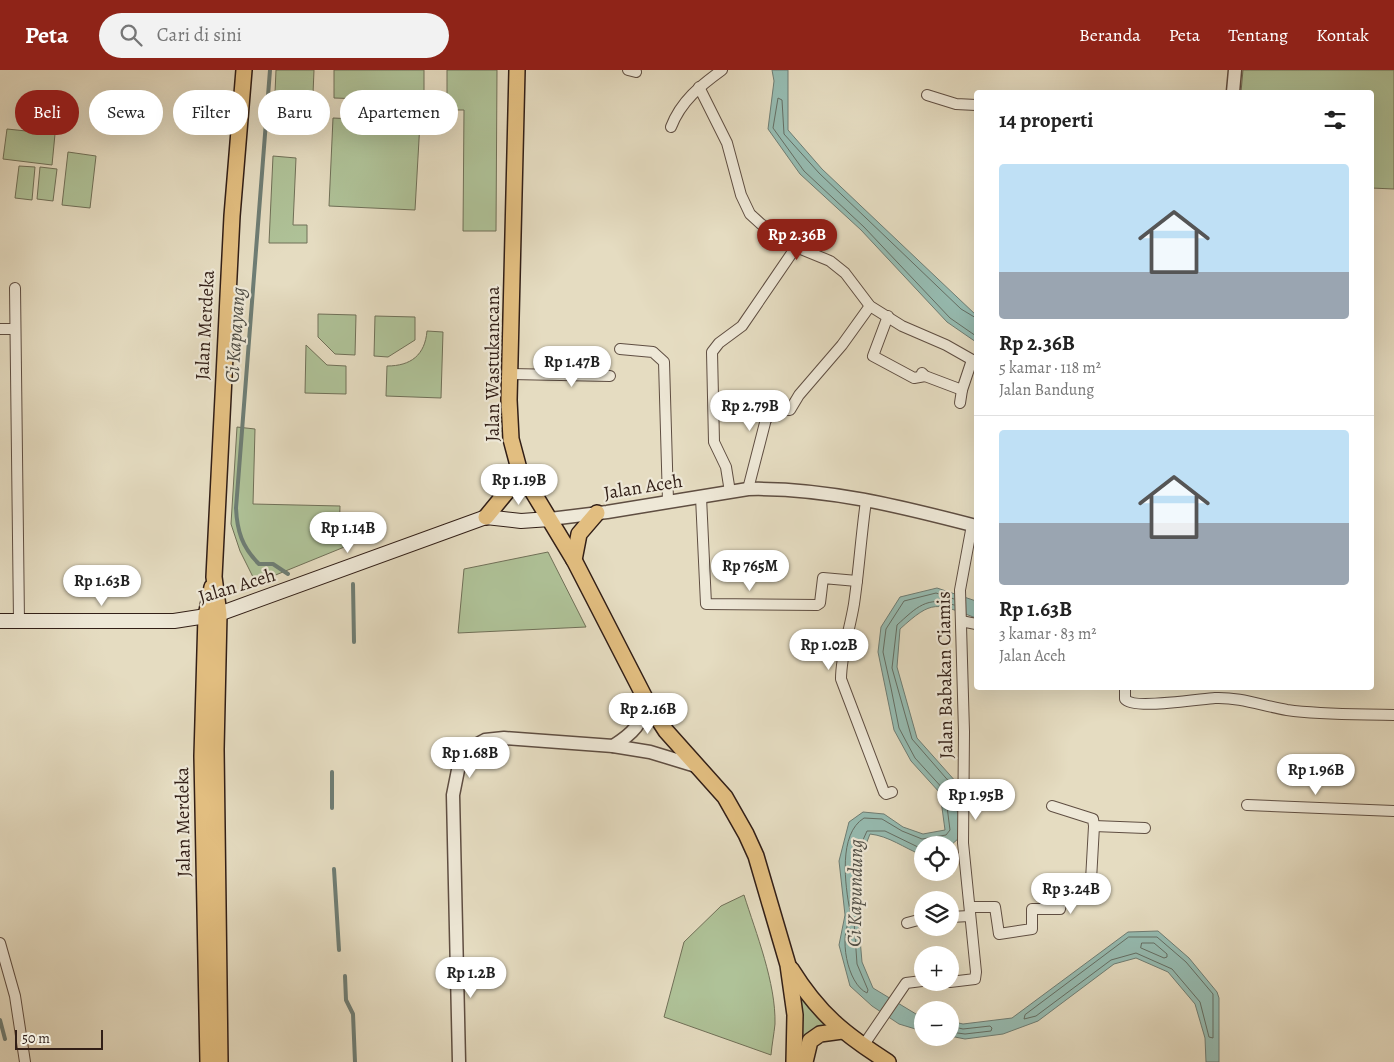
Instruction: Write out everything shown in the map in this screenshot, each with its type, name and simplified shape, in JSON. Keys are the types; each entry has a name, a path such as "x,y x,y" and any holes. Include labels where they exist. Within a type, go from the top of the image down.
{"main road":[{"name":"Jalan Merdeka","path":"208,1062 202,756 213,615 230,235 244,70"},
{"name":"Jalan Wastukancana","path":"518,70 510,374 511,439 519,469 574,560 646,700 666,731 725,797 746,834 758,864 788,964 794,1015 794,1062"},
{"path":"486,517 509,489 519,469"},
{"path":"574,560 579,534 598,513"},
{"name":"Jalan Aceh","path":"0,621 174,621 213,615 486,517 512,520 550,518"},
{"name":"Jalan Merdeka","path":"213,615 220,1062"},
{"path":"788,964 812,1000 842,1031 888,1062"},
{"path":"805,1062 810,1041 820,1034 842,1031"}],"street":[{"path":"671,127 681,106 698,87 722,70"},
{"path":"1233,90 1235,70"},
{"path":"698,87 727,143 741,195 750,214 772,233 796,247 830,261 844,273 870,306 902,326 946,345 974,361 962,390 960,403"},
{"path":"927,95 956,104 974,106"},
{"path":"730,492 726,467 714,442 712,352 742,326 796,247"},
{"path":"16,288 19,621"},
{"path":"748,489 766,419 776,411 788,411 792,408 799,395 842,345 870,306"},
{"path":"888,316 873,353 875,358 914,378 923,374 962,390"},
{"path":"0,329 15,329"},
{"path":"620,349 653,352 664,362 668,501"},
{"path":"510,374 610,376"},
{"name":"Jalan Aceh","path":"550,518 598,513 748,489 827,493 974,525"},
{"path":"701,496 706,604 818,605 820,603 822,578 857,581"},
{"path":"866,501 857,581 848,637 841,662 841,679 884,792 892,792"},
{"name":"Jalan Babakan Ciamis","path":"959,981 975,979 976,972 963,843 964,732 960,590 974,525"},
{"path":"961,620 974,623"},
{"path":"1125,690 1126,700 1133,704 1217,698 1243,700 1285,710 1312,713 1394,715"},
{"path":"613,746 624,739 642,720 646,700"},
{"path":"459,1062 453,806 459,765 470,748 486,740 504,738 613,746 650,752 696,766"},
{"path":"1247,805 1394,811"},
{"path":"959,915 995,907 999,934 1032,929 1032,908 1060,909 1065,880 1091,880 1093,819 1052,806"},
{"path":"1094,826 1145,828"},
{"path":"907,923 914,921"},
{"path":"0,943 15,996 26,1062"},
{"path":"863,1046 906,983 914,982"}],"green space":[{"path":"276,70 314,70 313,90 275,90"},
{"path":"334,70 424,70 424,90 340,90 340,98 334,98"},
{"path":"447,70 497,70 496,231 463,231 464,110 458,110 458,90 447,90"},
{"path":"1243,70 1394,70 1394,189 1374,188 1374,90 1241,90"},
{"path":"333,118 340,118 340,135 419,135 415,210 329,206"},
{"path":"7,129 15,130 15,135 55,135 52,165 3,159"},
{"path":"68,152 96,156 90,208 62,205"},
{"path":"273,156 296,158 293,225 307,225 307,243 269,243"},
{"path":"19,166 35,167 32,200 15,198"},
{"path":"40,167 57,169 53,201 37,199"},
{"path":"318,314 356,315 355,355 335,354 318,337"},
{"path":"375,316 415,317 415,340 388,357 374,356"},
{"path":"427,331 443,332 441,398 386,396 387,366 403,364 415,358 423,347"},
{"path":"306,345 327,365 346,366 346,394 305,393"},
{"path":"237,427 255,429 253,504 340,506 339,539 364,539 256,583 240,551 231,524"},
{"path":"548,552 586,627 458,633 464,569"},
{"path":"744,895 769,975 772,992 775,1024 771,1055 664,1017 684,942 721,906"},
{"path":"801,995 832,1029 803,1044"}],"water":[{"path":"772,70 788,70 788,130 822,169 974,313 974,341 947,322 861,230 800,174 768,129 774,81"},
{"name":"Ci Kapundung","path":"937,588 974,600 974,617 952,609 935,607 928,608 911,619 900,629 897,667 917,738 957,783 963,814 959,838 959,836 914,836 914,851 890,840 870,834 863,852 859,927 862,962 873,988 914,1013 914,1029 899,1024 872,1006 850,986 839,945 845,915 839,861 849,822 863,812 884,814 903,827 923,834 945,830 940,793 911,761 894,730 878,652 881,627 900,597"},
{"path":"1158,931 1189,958 1217,992 1219,998 1219,1062 1206,1062 1205,1038 1195,1004 1168,972 1136,958 1114,964 1038,1021 1003,1034 965,1039 959,1038 959,1023 1012,1018 1128,932"}],"waterway":[{"name":"Ci Kapayang","path":"270,70 236,508 242,538 253,558 259,564 273,564 288,574"},
{"name":"Ci Kapayang","path":"353,584 354,642"},
{"name":"Ci Kapayang","path":"332,772 332,808"},
{"name":"Ci Kapayang","path":"334,869 339,950"},
{"name":"Ci Kapayang","path":"345,976 346,1000 353,1014 355,1062"},
{"path":"0,1020 5,1039"}]}
